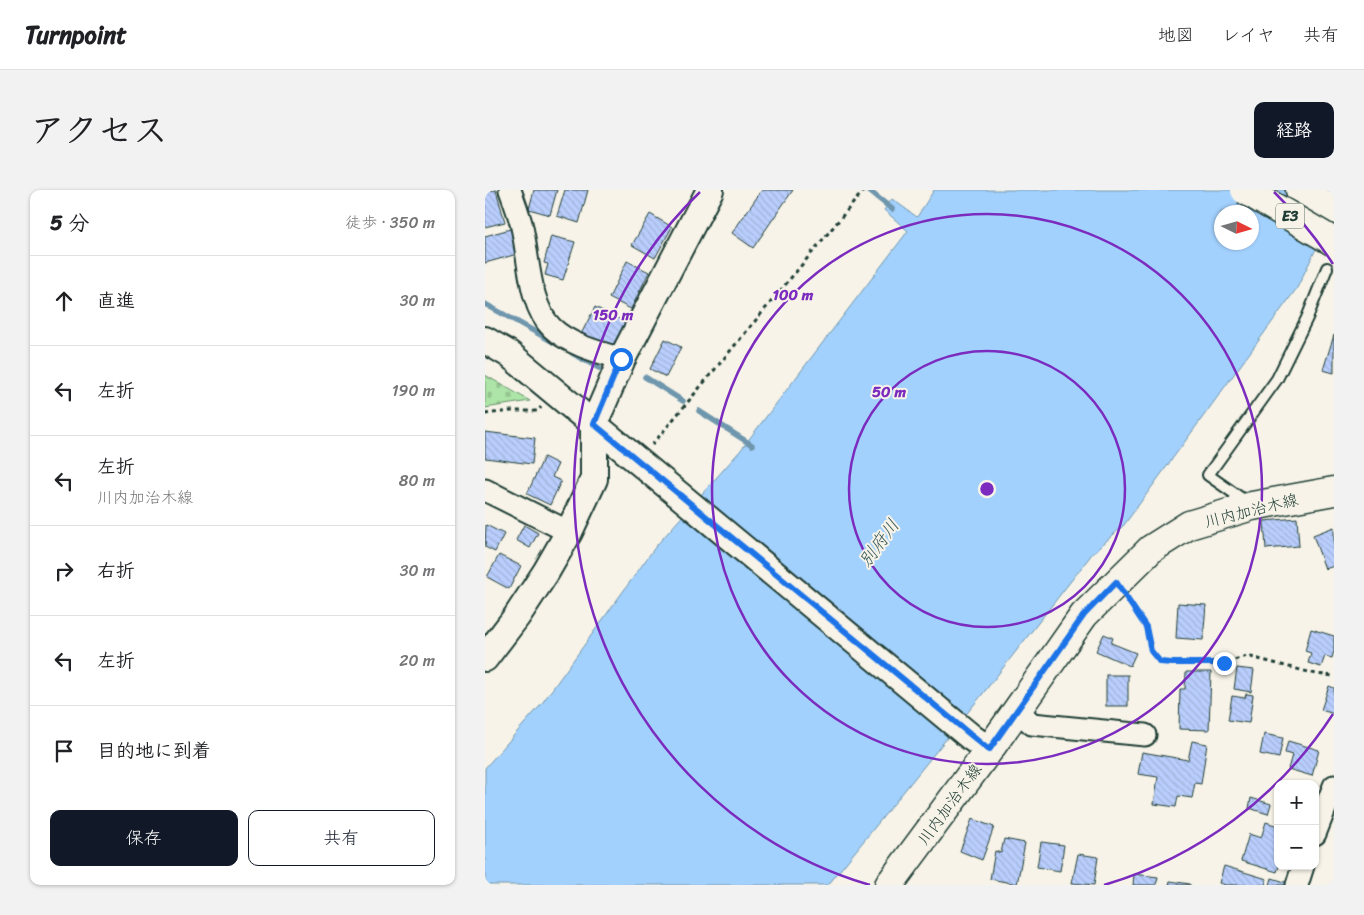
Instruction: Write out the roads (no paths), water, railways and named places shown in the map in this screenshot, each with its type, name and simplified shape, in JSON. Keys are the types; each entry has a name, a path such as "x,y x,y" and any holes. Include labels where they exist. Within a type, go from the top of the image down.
{"main road":[{"name":"E3","path":"1245,190 1331,255"},
{"name":"E3","path":"1300,190 1334,210"},
{"name":"川内加治木線","path":"896,883 980,744 1017,710 1084,615 1151,549 1189,525 1252,506 1334,491"}],"street":[{"path":"510,190 521,223 539,308 551,327 566,338 600,353 621,359"},
{"path":"485,658 517,616 569,532 595,479 594,424 621,359 710,190"},
{"path":"485,340 509,354 980,744"},
{"path":"485,490 569,532"},
{"path":"1017,710 1032,724 1145,735"},
{"path":"1319,825 1334,786"},
{"path":"1297,885 1302,870"}],"lane":[{"path":"1252,506 1208,475 1277,379 1307,318 1331,255"}],"water":[{"name":"別府川","path":"934,190 1334,190 1334,212 1297,288 1124,525 1092,554 981,696 828,885 485,885 485,768 540,706 656,546 740,451 908,231 884,210 892,199 917,217"}],"waterway":[{"path":"868,190 892,209"},
{"path":"485,304 557,344"},
{"path":"572,353 599,368"},
{"path":"645,377 683,401"},
{"path":"699,411 752,445"}]}
